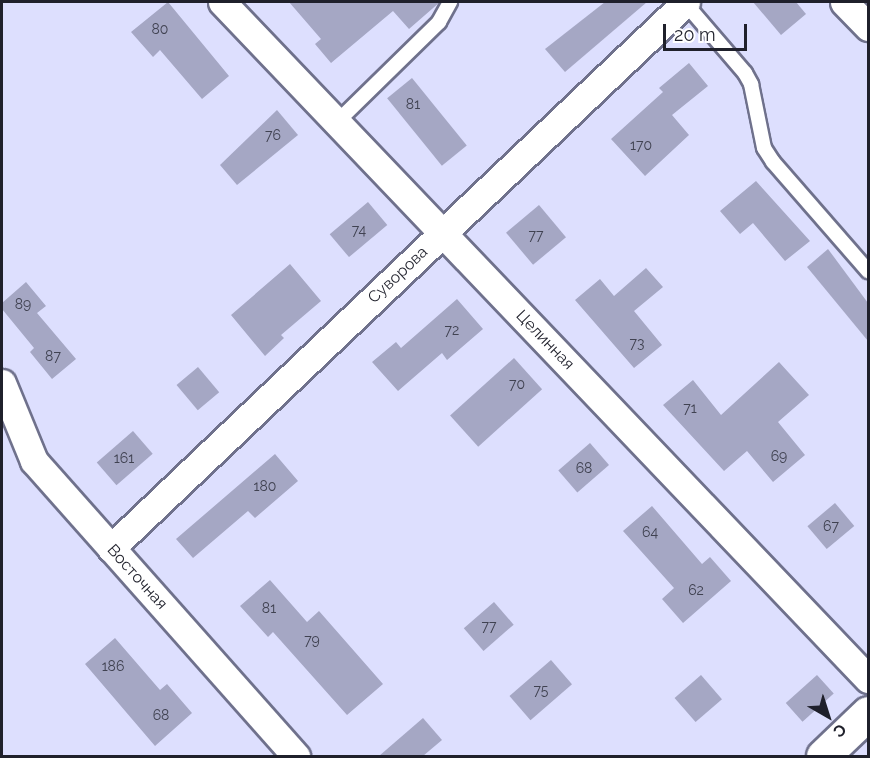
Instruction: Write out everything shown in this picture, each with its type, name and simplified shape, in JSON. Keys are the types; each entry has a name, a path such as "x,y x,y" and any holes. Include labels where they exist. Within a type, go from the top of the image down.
{"street":[{"name":"Целинная","path":"222,2 868,679"},
{"name":"Суворова","path":"111,548 686,2"},
{"path":"844,2 868,27"},
{"name":"Восточная","path":"2,383 34,461 296,756"},
{"path":"822,756 868,713"}],"lane":[{"path":"337,122 439,22 450,2"},
{"path":"686,2 748,79 761,135 773,162 868,271"}],"building":[{"path":"168,2 229,76 202,99 160,50 153,57 131,32"},
{"path":"289,2 440,2 409,29 393,11 331,63 315,44 321,39"},
{"path":"605,2 647,2 565,72 545,49"},
{"path":"753,2 796,2 806,14 781,35"},
{"path":"689,63 708,86 672,115 689,135 645,176 611,139 663,92 659,88"},
{"path":"412,78 467,146 442,166 387,98"},
{"path":"277,110 298,135 237,185 220,165"},
{"path":"756,181 810,241 785,261 753,223 740,234 720,211"},
{"path":"368,202 387,225 349,257 330,234"},
{"path":"539,205 566,237 533,265 506,233"},
{"path":"828,249 868,303 868,341 807,267"},
{"path":"290,264 321,301 281,335 284,338 265,356 231,315"},
{"path":"646,268 663,287 634,311 662,345 634,368 575,300 600,279 614,296"},
{"path":"26,282 46,306 37,313 76,359 52,379 30,352 34,348 2,309 2,303"},
{"path":"457,299 483,329 447,360 442,353 398,391 372,362 396,342 401,348"},
{"path":"514,358 542,389 478,447 450,416"},
{"path":"779,362 809,395 778,422 805,455 773,482 747,451 724,471 663,405 693,380 721,415"},
{"path":"198,367 219,392 198,410 177,385"},
{"path":"133,431 153,454 116,485 97,462"},
{"path":"590,443 609,465 577,492 558,471"},
{"path":"275,454 298,481 255,518 248,511 193,558 176,539"},
{"path":"835,503 854,526 827,549 807,526"},
{"path":"652,506 702,564 710,557 731,581 683,623 662,599 674,588 623,531"},
{"path":"270,580 307,622 319,611 383,684 347,715 273,632 268,637 240,606"},
{"path":"494,602 514,625 483,651 464,628"},
{"path":"115,638 160,690 167,684 192,713 155,746 85,664"},
{"path":"551,660 572,684 530,720 509,696"},
{"path":"701,675 722,699 696,722 675,698"},
{"path":"817,675 834,694 803,722 786,703"},
{"path":"423,718 442,740 423,756 379,756"}]}
